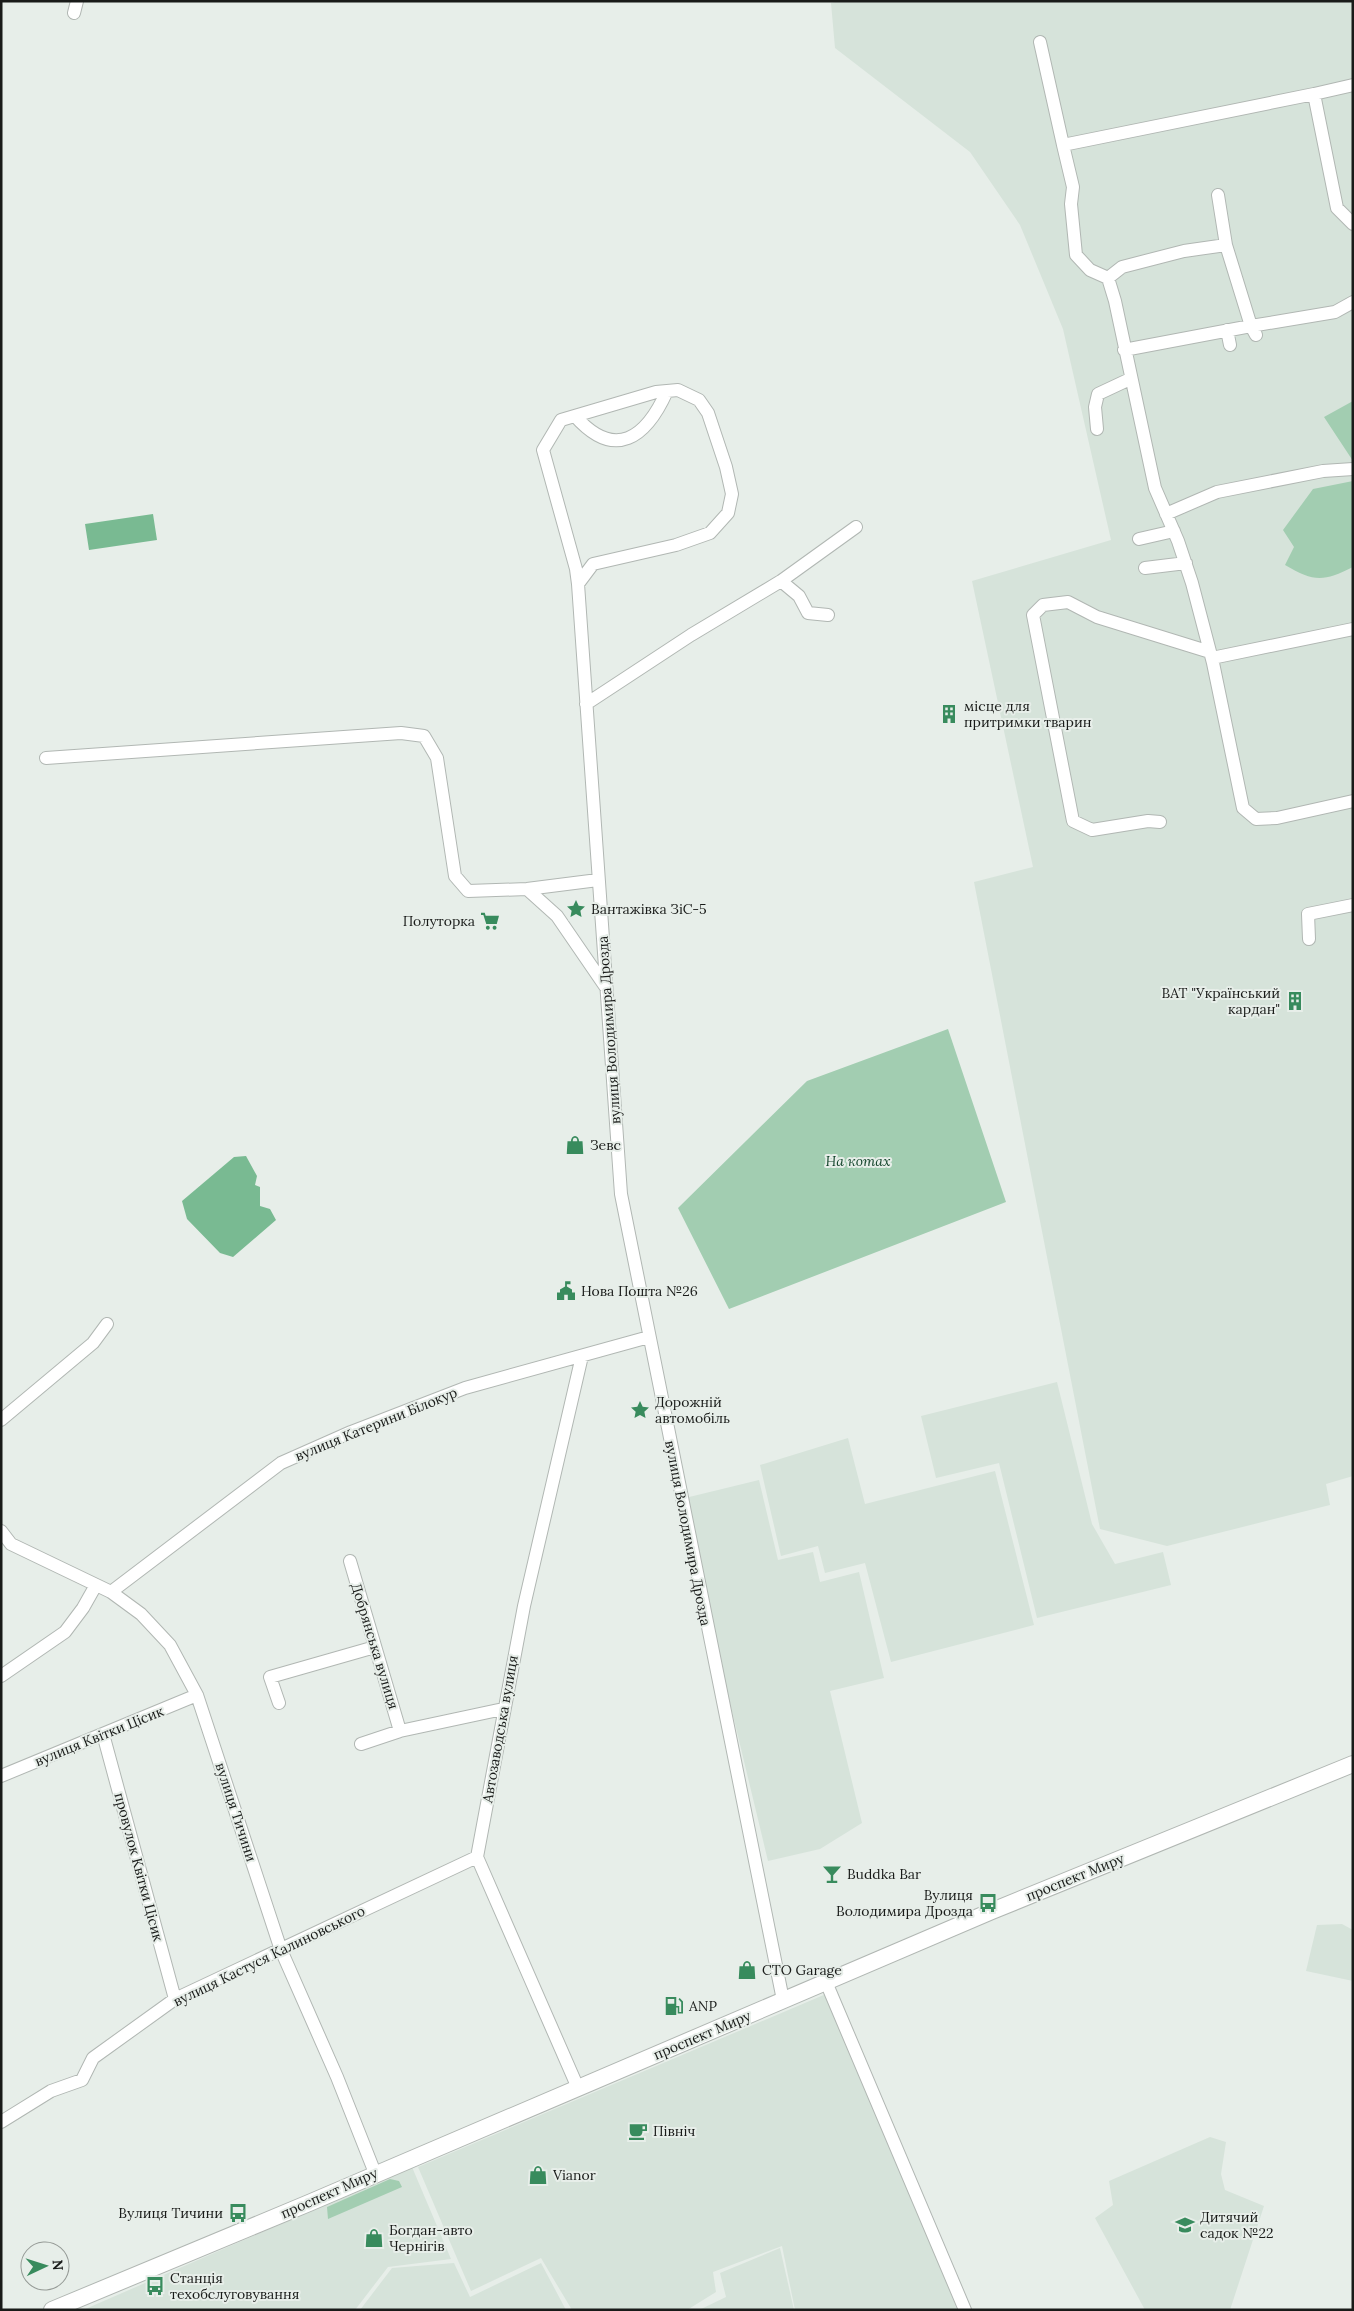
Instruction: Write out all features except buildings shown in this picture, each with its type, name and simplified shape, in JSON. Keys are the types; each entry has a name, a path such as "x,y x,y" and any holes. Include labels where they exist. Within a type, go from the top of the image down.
{"main road":[{"name":"проспект Миру","path":"52,2310 309,2203 375,2173 992,1911 1351,1765"}],"street":[{"path":"1040,42 1073,187 1071,204 1076,255 1090,270 1108,278 1115,301 1154,488 1174,531 1186,564 1211,655 1243,808 1256,819 1277,818 1353,801"},
{"path":"1062,145 1353,85"},
{"path":"1314,94 1337,208 1353,224"},
{"path":"1218,195 1226,246 1254,331"},
{"path":"1108,278 1122,267 1184,252 1226,246"},
{"path":"1124,350 1186,344 1228,330 1254,331 1334,312 1353,302"},
{"path":"1228,330 1230,345"},
{"path":"1097,429 1094,407 1098,394 1130,379"},
{"name":"вулиця Володимира Дрозда","path":"593,564 676,545 710,533 728,513 732,494 708,413 699,400 678,390 656,392 560,420 543,450 573,556 578,584 621,1194 783,2000"},
{"path":"575,416 596,435 612,440 627,439 642,430 657,413 667,391"},
{"path":"1166,514 1217,492 1323,471 1353,469"},
{"path":"586,704 691,635 781,582 856,527"},
{"path":"1139,539 1174,531"},
{"path":"573,556 583,563 593,564"},
{"path":"578,584 593,564"},
{"path":"1145,568 1186,564"},
{"path":"781,582 799,596 808,613 828,615"},
{"path":"1160,822 1148,821 1092,830 1073,821 1033,615 1043,605 1068,602 1097,617 1211,655 1353,629"},
{"path":"46,758 401,733 424,736 437,758 455,876 468,891 527,889 598,880"},
{"path":"527,889 557,916 606,988"},
{"path":"1309,939 1308,914 1353,905"},
{"path":"1,1420 93,1343 107,1324"},
{"name":"вулиця Катерини Білокур","path":"111,1592 281,1463 351,1432 465,1388 649,1337"},
{"name":"Автозаводська вулиця","path":"477,1857 503,1709 524,1606 582,1356"},
{"name":"вулиця Тичини","path":"1,1531 11,1544 111,1592 141,1614 170,1645 197,1696 281,1950 337,2077 375,2173"},
{"name":"Добрянська вулиця","path":"350,1561 400,1731"},
{"path":"1,1676 65,1632 83,1608 96,1585"},
{"path":"279,1703 270,1677 376,1647"},
{"name":"вулиця Квітки Цісик","path":"1,1776 197,1696"},
{"path":"362,1744 400,1731 503,1709"},
{"name":"провулок Квітки Цісик","path":"103,1734 175,1999"},
{"path":"477,1857 578,2088"},
{"name":"вулиця Кастуся Калиновського","path":"1,2122 51,2091 82,2080 93,2058 175,1999 477,1857"},
{"path":"826,1982 965,2310"}],"shaded area":[{"path":"840,1 1353,1 1353,1476 1326,1484 1330,1505 1167,1546 1100,1529 974,882 1033,867 972,581 1111,540 1063,329 1020,225 970,152 835,48 831,3"},
{"path":"153,514 157,540 89,550 85,524"},
{"path":"246,1156 257,1176 255,1185 260,1187 260,1206 270,1209 276,1220 233,1257 220,1253 187,1219 182,1201 234,1157"},
{"path":"1057,1382 1092,1524 1115,1564 1163,1552 1171,1585 1037,1618 999,1463 936,1478 921,1416"},
{"path":"848,1438 865,1504 995,1471 1034,1625 891,1662 865,1563 825,1573 818,1546 781,1556 760,1465"},
{"path":"759,1480 778,1560 813,1552 820,1582 859,1572 884,1678 830,1691 862,1823 820,1849 768,1861 681,1499"},
{"path":"1342,1924 1353,1930 1353,1981 1306,1971 1317,1925"},
{"path":"826,1994 934,2246 957,2310 795,2310 782,2246 713,2272 716,2292 687,2310 572,2310 541,2258 471,2291 418,2167"},
{"path":"1210,2137 1226,2142 1221,2174 1225,2190 1264,2206 1230,2310 1145,2310 1095,2218 1113,2205 1109,2181"},
{"path":"412,2167 451,2259 388,2267 355,2310 83,2310"},
{"path":"780,2248 794,2310 699,2310 726,2297 720,2273"},
{"path":"454,2263 470,2297 541,2263 566,2310 360,2310 392,2268"}],"green space":[{"path":"1353,401 1353,461 1324,417"},
{"path":"1353,481 1353,567 1334,575 1319,578 1304,575 1285,565 1294,547 1283,530 1313,489"},
{"name":"На котах","path":"948,1029 1006,1202 729,1309 678,1208 807,1081"},
{"path":"390,2179 399,2181 402,2187 328,2219 327,2207"}],"place":[{"name":"місце для притримки тварин","path":"949,714"},
{"name":"Вантажівка ЗіС-5","path":"576,909"},
{"name":"Полуторка","path":"490,921"},
{"name":"ВАТ \"Український кардан\"","path":"1295,1001"},
{"name":"Зевс","path":"575,1145"},
{"name":"Нова Пошта №26","path":"566,1291"},
{"name":"Дорожній автомобіль","path":"640,1410"},
{"name":"Buddka Bar","path":"832,1874"},
{"name":"Вулиця Володимира Дрозда","path":"988,1903"},
{"name":"СТО Garage","path":"747,1970"},
{"name":"ANP","path":"674,2006"},
{"name":"Північ","path":"638,2131"},
{"name":"Vianor","path":"538,2175"},
{"name":"Вулиця Тичини","path":"238,2213"},
{"name":"Дитячий садок №22","path":"1185,2225"},
{"name":"Богдан-авто Чернігів","path":"374,2238"},
{"name":"Станція техобслуговування","path":"155,2286"}]}
